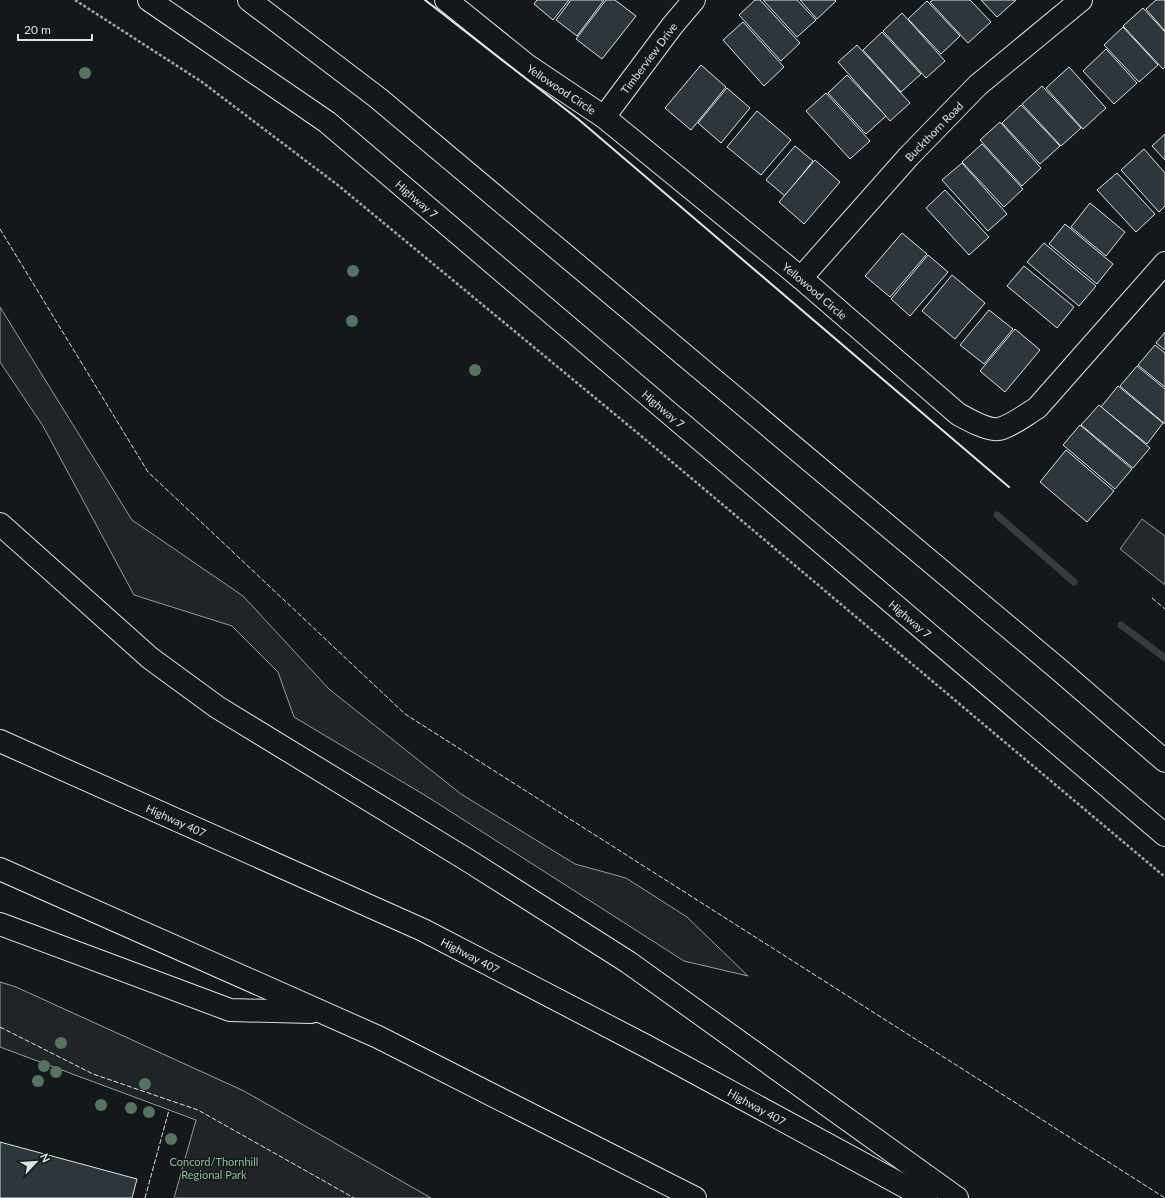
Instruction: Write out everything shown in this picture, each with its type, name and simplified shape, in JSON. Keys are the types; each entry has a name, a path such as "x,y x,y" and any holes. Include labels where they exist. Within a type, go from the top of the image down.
{"main road":[{"name":"Highway 7","path":"148,0 327,122 1165,834"},
{"path":"249,0 378,98 1050,662 1165,761"},
{"name":"Yellowood Circle","path":"446,0 528,66 604,118 801,278 958,414 979,425 998,429 1014,422 1037,408 1165,263"},
{"name":"Timberview Drive","path":"604,118 672,26 694,0"},
{"name":"Buckthorn Road","path":"801,278 909,156 978,85 1081,0"},
{"path":"0,524 150,658 217,707 469,861 628,962 957,1198"},
{"name":"Highway 407","path":"0,741 423,930 646,1046 926,1198"},
{"path":"0,869 378,1037 695,1198"},
{"path":"0,924 230,1010 321,1012"}],"path":[{"path":"75,0 202,82 339,186 634,430 1165,877"}],"green space":[{"path":"0,307 132,520 243,596 329,689 461,794 575,864 626,878 687,917 748,976 684,961 431,799 294,717 278,672 232,626 134,595 43,426 0,362"},
{"name":"Concord/Thornhill Regional Park","path":"0,982 16,987 244,1091 431,1198 174,1198 196,1120 0,1047"}],"shaded area":[{"path":"1142,519 1165,536 1165,585 1120,549"}],"building":[{"path":"537,0 569,0 553,20 534,4"},
{"path":"571,0 604,0 577,36 556,20"},
{"path":"606,0 615,0 636,16 602,59 576,39"},
{"path":"755,0 760,0 800,43 781,61 739,15"},
{"path":"763,0 797,0 816,20 797,37"},
{"path":"800,0 835,0 836,1 817,19"},
{"path":"933,0 970,0 991,22 968,43 930,2"},
{"path":"981,0 1016,0 997,17"},
{"path":"1156,0 1165,0 1165,31 1146,9"},
{"path":"927,1 960,36 941,54 908,19"},
{"path":"1143,8 1165,32 1165,67 1163,69 1123,26"},
{"path":"902,13 945,61 926,78 883,31"},
{"path":"743,22 784,67 764,86 723,40"},
{"path":"1123,27 1158,65 1139,82 1104,45"},
{"path":"882,32 921,74 901,92 863,50"},
{"path":"857,45 910,103 890,121 838,62"},
{"path":"1106,49 1137,83 1114,104 1083,71"},
{"path":"701,65 726,87 691,130 665,108"},
{"path":"1069,67 1106,108 1083,129 1046,88"},
{"path":"847,75 886,116 866,134 828,93"},
{"path":"1042,86 1081,128 1061,146 1022,104"},
{"path":"727,88 750,108 721,143 698,123"},
{"path":"826,93 870,141 850,159 806,111"},
{"path":"1021,105 1060,146 1040,164 1002,123"},
{"path":"757,111 791,140 761,175 727,147"},
{"path":"1000,122 1041,168 1022,186 980,140"},
{"path":"1165,134 1165,160 1152,146"},
{"path":"982,144 1023,189 1004,207 962,162"},
{"path":"795,146 813,161 785,196 766,180"},
{"path":"1144,149 1165,173 1165,206 1159,212 1121,170"},
{"path":"815,160 840,182 804,224 779,202"},
{"path":"962,163 1007,214 988,231 942,180"},
{"path":"1117,173 1155,214 1136,232 1097,190"},
{"path":"945,190 989,237 969,255 926,208"},
{"path":"1090,203 1125,232 1106,256 1071,227"},
{"path":"1065,224 1113,264 1097,284 1049,244"},
{"path":"902,233 927,254 890,297 865,276"},
{"path":"1044,243 1096,286 1079,306 1027,262"},
{"path":"928,255 948,272 910,316 891,299"},
{"path":"1024,266 1074,307 1057,328 1007,286"},
{"path":"952,275 985,303 955,339 922,311"},
{"path":"989,310 1013,329 984,364 960,345"},
{"path":"1015,329 1040,350 1005,392 980,371"},
{"path":"1165,332 1165,350 1156,343"},
{"path":"1155,345 1165,353 1165,387 1138,365"},
{"path":"1137,366 1165,389 1165,424 1120,386"},
{"path":"1118,386 1163,423 1147,444 1101,407"},
{"path":"1099,405 1150,448 1133,468 1081,425"},
{"path":"1080,425 1132,469 1115,489 1063,445"},
{"path":"1066,450 1114,491 1087,522 1040,482"},
{"path":"0,1142 137,1179 132,1198 0,1198"}],"waterway":[{"path":"997,515 1074,582"},
{"path":"1121,625 1165,658"}],"fence":[{"path":"0,229 148,472 405,714 1165,1198"},
{"path":"1152,598 1165,609"},
{"path":"0,1027 93,1074 198,1110 354,1198"},
{"path":"145,1198 169,1110"}],"wall":[{"path":"425,0 578,119 1009,487"}]}
